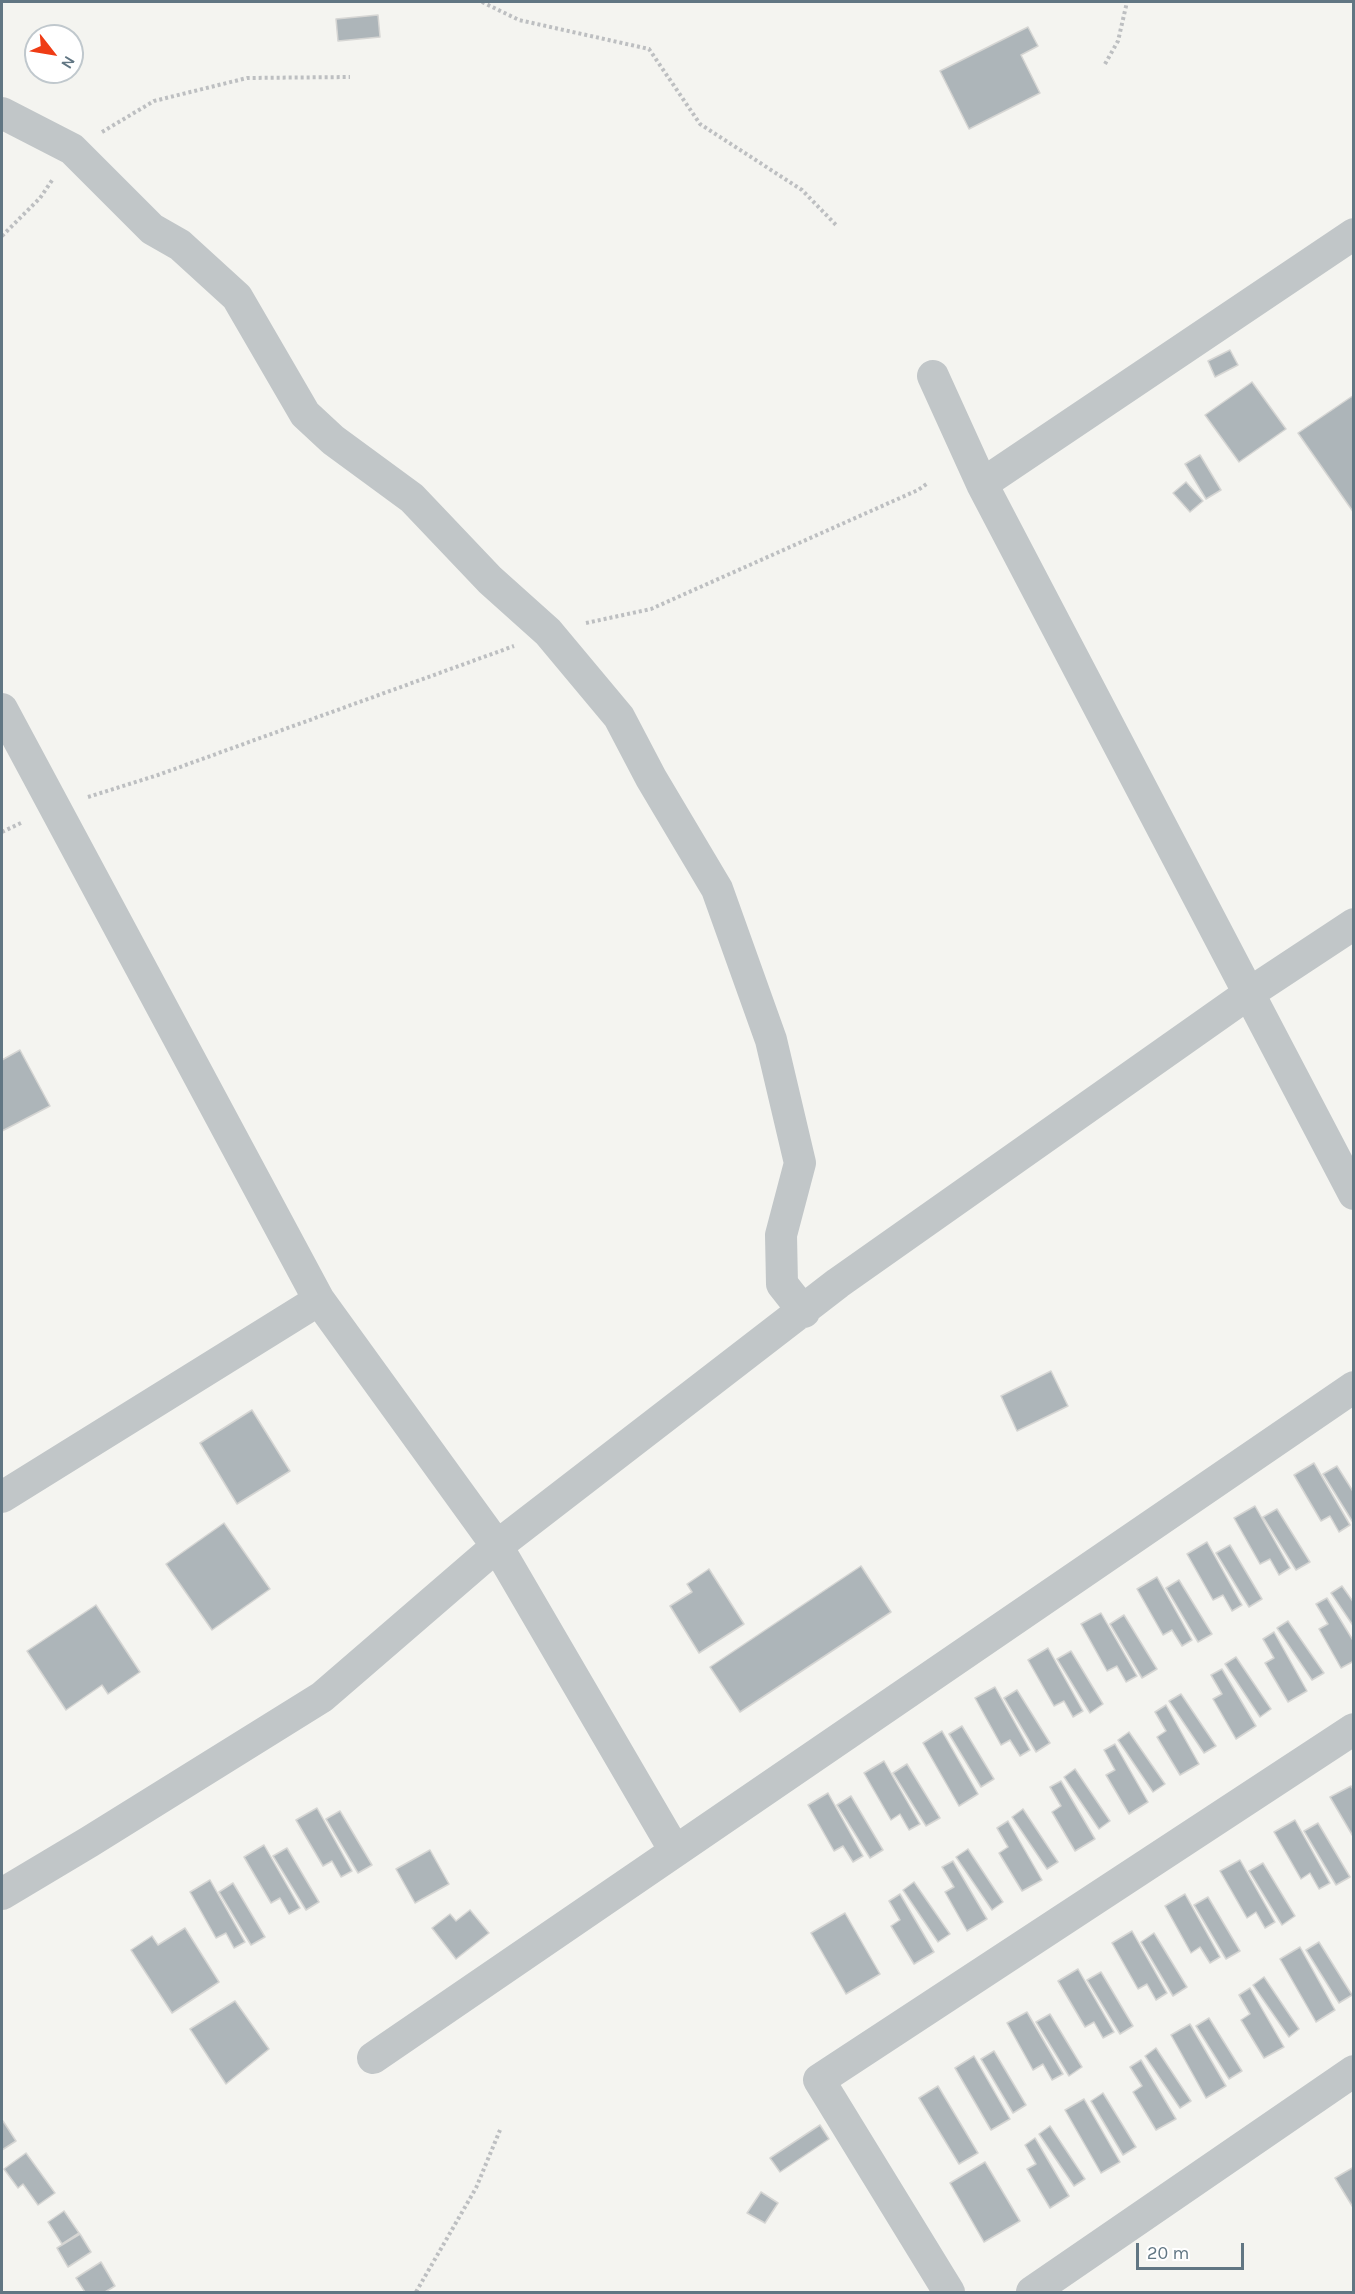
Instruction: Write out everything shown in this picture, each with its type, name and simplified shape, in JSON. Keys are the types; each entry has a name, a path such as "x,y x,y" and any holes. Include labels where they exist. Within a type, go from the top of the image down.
{"street":[{"path":"2,113 72,149 152,229 180,245 237,297 305,414 333,440 412,498 490,580 548,632 619,717 651,778 717,889 771,1040 800,1163 781,1235 782,1284 804,1312"},
{"path":"982,484 1353,234"},
{"path":"933,376 982,484 1353,1194"},
{"path":"2,709 319,1300 497,1546 675,1851"},
{"path":"2,1894 322,1697 497,1546 804,1312 838,1283 1248,993 1353,924"},
{"path":"2,1497 319,1300"},
{"path":"373,2058 1353,1387"},
{"path":"949,2292 819,2080 1353,1729"},
{"path":"1032,2292 1353,2071"}],"path":[{"path":"482,2 519,20 650,49 700,124 802,190 837,226"},
{"path":"1105,64 1118,41 1127,2"},
{"path":"2,236 40,198 72,149 154,101 247,78 350,77"},
{"path":"2,832 54,807 158,775 548,632 651,609 918,490 928,483"},
{"path":"416,2292 476,2187 500,2130"}],"building":[{"path":"378,15 380,37 338,41 336,19"},
{"path":"1028,27 1038,46 1021,55 1040,93 969,129 940,71"},
{"path":"1230,350 1238,365 1215,377 1208,361"},
{"path":"1252,382 1286,429 1239,462 1205,415"},
{"path":"1354,395 1354,513 1298,433"},
{"path":"1200,455 1221,490 1206,499 1185,464"},
{"path":"1186,482 1203,501 1190,512 1173,493"},
{"path":"20,1050 50,1106 2,1131 2,1060"},
{"path":"1051,1371 1068,1406 1017,1431 1001,1396"},
{"path":"252,1410 290,1471 237,1504 200,1443"},
{"path":"1314,1463 1350,1525 1339,1532 1330,1516 1321,1521 1294,1475"},
{"path":"1337,1466 1354,1493 1354,1524 1323,1474"},
{"path":"1255,1506 1290,1568 1279,1575 1270,1559 1260,1564 1234,1518"},
{"path":"1277,1509 1310,1562 1296,1570 1263,1517"},
{"path":"224,1523 270,1589 212,1630 166,1564"},
{"path":"1207,1542 1242,1605 1232,1611 1223,1595 1213,1600 1187,1554"},
{"path":"1230,1545 1262,1599 1249,1607 1216,1553"},
{"path":"861,1566 891,1612 740,1712 710,1667"},
{"path":"709,1569 744,1624 699,1653 670,1606 692,1592 687,1584"},
{"path":"1157,1577 1192,1640 1182,1646 1172,1630 1163,1635 1137,1589"},
{"path":"1179,1580 1212,1634 1198,1642 1166,1588"},
{"path":"1342,1586 1354,1603 1354,1627 1331,1593"},
{"path":"1327,1598 1354,1642 1354,1661 1341,1668 1319,1629 1328,1624 1316,1604"},
{"path":"96,1605 140,1672 108,1694 102,1685 66,1710 27,1651"},
{"path":"1101,1613 1137,1676 1126,1682 1117,1666 1107,1671 1081,1624"},
{"path":"1124,1615 1157,1669 1142,1678 1110,1624"},
{"path":"1288,1621 1324,1673 1312,1680 1277,1628"},
{"path":"1274,1632 1307,1691 1288,1702 1265,1663 1274,1658 1263,1639"},
{"path":"1048,1648 1083,1711 1073,1717 1064,1701 1054,1706 1028,1660"},
{"path":"1071,1651 1103,1704 1090,1713 1057,1659"},
{"path":"1236,1657 1271,1709 1260,1717 1225,1664"},
{"path":"1222,1669 1256,1726 1236,1739 1213,1699 1222,1694 1211,1675"},
{"path":"995,1687 1030,1750 1020,1756 1010,1740 1001,1745 975,1698"},
{"path":"1017,1690 1050,1743 1036,1752 1004,1698"},
{"path":"1181,1694 1216,1746 1204,1753 1169,1701"},
{"path":"1166,1705 1199,1764 1180,1775 1157,1737 1166,1731 1155,1712"},
{"path":"962,1726 994,1779 981,1787 949,1734"},
{"path":"942,1731 978,1794 959,1806 923,1743"},
{"path":"1129,1732 1165,1784 1153,1792 1118,1740"},
{"path":"1115,1744 1148,1802 1129,1814 1106,1775 1115,1770 1104,1750"},
{"path":"884,1761 920,1824 909,1830 900,1814 891,1820 864,1773"},
{"path":"907,1764 940,1818 926,1826 893,1773"},
{"path":"1075,1769 1110,1821 1099,1829 1064,1777"},
{"path":"1061,1781 1095,1839 1075,1851 1052,1812 1061,1806 1050,1787"},
{"path":"1351,1786 1354,1791 1354,1838 1330,1797"},
{"path":"828,1793 863,1856 853,1862 843,1846 834,1851 808,1805"},
{"path":"851,1796 883,1850 870,1858 837,1805"},
{"path":"317,1808 352,1871 341,1877 332,1861 323,1866 296,1820"},
{"path":"1023,1809 1058,1862 1047,1869 1012,1817"},
{"path":"340,1811 372,1865 358,1873 326,1819"},
{"path":"1295,1820 1330,1883 1319,1889 1310,1873 1301,1879 1274,1832"},
{"path":"1008,1821 1042,1880 1022,1891 999,1853 1008,1847 997,1828"},
{"path":"1318,1823 1350,1877 1336,1885 1304,1831"},
{"path":"264,1845 300,1908 289,1914 280,1898 271,1903 244,1857"},
{"path":"287,1848 319,1902 306,1910 273,1856"},
{"path":"968,1849 1003,1902 992,1910 956,1857"},
{"path":"430,1850 449,1884 415,1903 396,1869"},
{"path":"1240,1860 1275,1922 1265,1928 1256,1912 1247,1918 1220,1871"},
{"path":"953,1861 987,1919 967,1931 945,1892 954,1887 942,1867"},
{"path":"1263,1863 1295,1916 1282,1925 1249,1871"},
{"path":"210,1880 245,1942 234,1948 226,1933 216,1938 190,1892"},
{"path":"914,1882 950,1934 938,1942 903,1890"},
{"path":"233,1883 265,1937 251,1945 219,1892"},
{"path":"900,1894 934,1952 914,1964 891,1926 900,1920 889,1901"},
{"path":"1185,1894 1220,1957 1210,1963 1200,1947 1191,1953 1165,1906"},
{"path":"1208,1897 1240,1951 1226,1959 1194,1905"},
{"path":"470,1910 489,1933 456,1959 432,1928 450,1914 456,1921"},
{"path":"845,1913 880,1974 846,1994 811,1933"},
{"path":"185,1928 219,1982 172,2013 131,1950 152,1936 158,1945"},
{"path":"1132,1931 1167,1993 1156,2000 1147,1984 1138,1989 1112,1943"},
{"path":"1154,1933 1187,1987 1173,1996 1141,1942"},
{"path":"1319,1942 1352,1995 1339,2003 1306,1950"},
{"path":"1300,1947 1335,2010 1316,2022 1280,1959"},
{"path":"1078,1969 1114,2032 1103,2038 1094,2022 1085,2027 1058,1981"},
{"path":"1101,1972 1133,2026 1120,2034 1087,1980"},
{"path":"1264,1977 1299,2029 1289,2037 1253,1985"},
{"path":"1250,1988 1284,2047 1264,2058 1241,2020 1250,2014 1239,1995"},
{"path":"235,2001 269,2049 226,2084 190,2029"},
{"path":"1027,2012 1063,2074 1052,2080 1043,2064 1033,2070 1007,2023"},
{"path":"1050,2014 1082,2067 1069,2076 1036,2022"},
{"path":"1209,2018 1242,2071 1229,2079 1196,2026"},
{"path":"1190,2024 1226,2086 1206,2098 1171,2035"},
{"path":"1156,2048 1191,2101 1180,2108 1145,2056"},
{"path":"994,2051 1026,2105 1013,2113 981,2059"},
{"path":"974,2056 1010,2119 991,2130 955,2068"},
{"path":"1141,2060 1176,2119 1156,2130 1133,2092 1142,2086 1130,2067"},
{"path":"938,2086 978,2153 959,2164 919,2098"},
{"path":"1103,2093 1136,2147 1123,2155 1091,2101"},
{"path":"1084,2099 1120,2162 1101,2173 1065,2110"},
{"path":"2,2122 16,2141 2,2150"},
{"path":"820,2125 829,2139 780,2172 770,2158"},
{"path":"1050,2126 1085,2179 1074,2186 1039,2134"},
{"path":"1035,2138 1069,2196 1050,2208 1027,2169 1036,2164 1025,2145"},
{"path":"26,2153 55,2193 38,2205 23,2184 18,2188 4,2169"},
{"path":"985,2162 1020,2221 984,2242 950,2183"},
{"path":"1354,2167 1354,2209 1335,2178"},
{"path":"761,2192 778,2203 765,2223 747,2213"},
{"path":"64,2211 79,2233 62,2244 48,2222"},
{"path":"80,2234 91,2252 68,2267 57,2248"},
{"path":"101,2262 115,2286 105,2292 85,2292 76,2278"}]}
